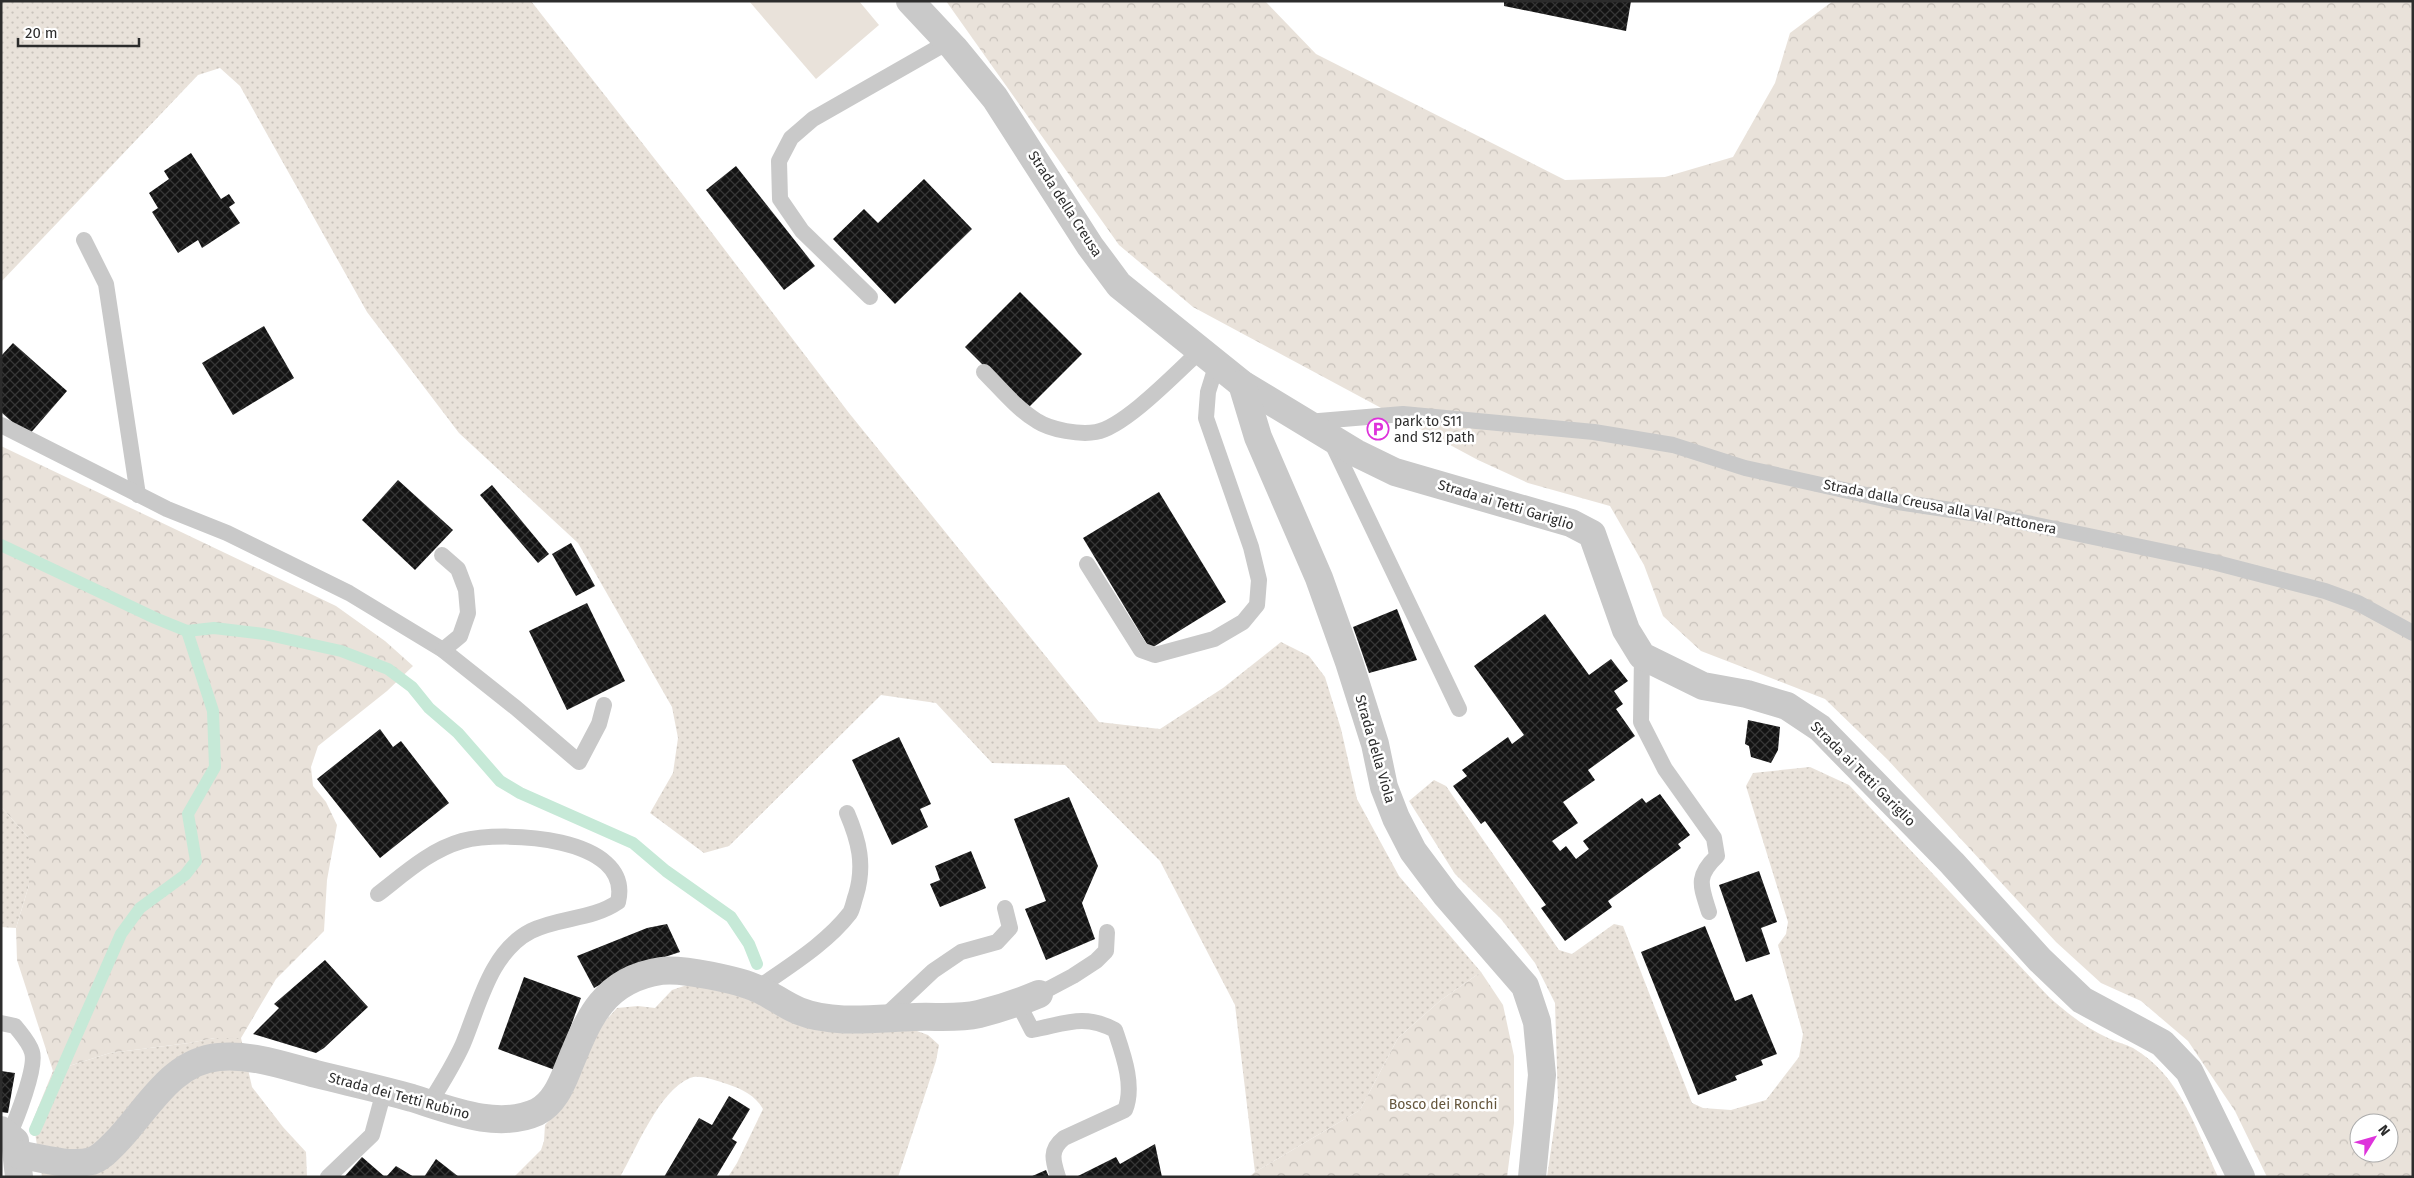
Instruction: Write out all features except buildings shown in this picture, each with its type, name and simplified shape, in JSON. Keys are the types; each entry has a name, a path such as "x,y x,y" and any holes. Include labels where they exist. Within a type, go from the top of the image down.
{"street":[{"name":"Strada della Creusa","path":"910,1 948,42 995,98 1090,246 1119,285 1242,384"},
{"name":"Strada ai Tetti Gariglio","path":"1242,384 1318,428 1356,453 1395,472 1571,523 1592,534 1626,630 1642,656 1657,666 1703,686 1747,694 1787,706 1820,728 1952,863 2040,960 2082,1000 2162,1043 2189,1072 2241,1177"},
{"name":"Strada della Viola","path":"1242,384 1258,437 1319,578 1349,662 1375,744 1384,787 1396,818 1413,851 1446,895 1524,986 1537,1022 1542,1075 1532,1177"},
{"name":"Strada dei Tetti Rubino","path":"11,1149 76,1164 95,1160 131,1127 172,1076 195,1064 217,1057 254,1058 384,1091 468,1115 505,1118 528,1115 540,1111 554,1098 585,1026 596,1009 613,992 640,976 664,971 686,972 758,988 801,1012 837,1018 967,1015 1029,998"}],"lane":[{"path":"870,297 802,231 780,199 778,160 791,138 813,119 948,42"},
{"path":"84,240 106,284 138,494"},
{"path":"984,372 1024,412 1054,430 1097,432 1127,417 1209,357"},
{"path":"1087,564 1141,650 1155,655 1214,639 1243,622 1257,605 1259,580 1251,547 1206,418 1209,357"},
{"name":"Strada dalla Creusa alla Val Pattonera","path":"1318,428 1403,414 1594,432 1673,445 1745,468 1898,502 1998,517 2213,562 2325,591 2358,603 2413,633"},
{"path":"1,425 167,509 227,533 349,593 443,650 516,708 579,762 599,724 604,705"},
{"path":"1318,428 1459,709"},
{"path":"442,555 458,569 466,590 468,613 460,636 443,650"},
{"path":"1642,656 1640,686 1641,722 1665,769 1714,838 1717,856 1705,867 1700,883 1709,912"},
{"path":"758,988 811,950 831,933 851,911 862,865 856,834 847,813"},
{"path":"378,894 425,858 462,841 498,838 542,838 572,844 597,856 612,872 620,891 618,902 604,911 530,931 510,948 490,973 462,1045 429,1104"},
{"path":"883,1018 933,971 947,961 961,952 997,942 1010,928 1005,908"},
{"path":"1058,1177 1052,1158 1056,1144 1064,1138 1125,1110 1130,1097 1122,1051 1115,1030 1101,1022 1074,1020 1032,1030 1029,998 1096,961 1106,951 1107,932"},
{"path":"1,1023 15,1026 33,1053 31,1069 11,1149"},
{"path":"328,1177 372,1135 384,1091"}],"green space":[{"path":"1,1 531,1 690,204 849,413 1099,722 1160,729 1223,688 1281,642 1309,656 1325,677 1341,729 1357,799 1399,876 1481,972 1441,1000 1398,1038 1360,1110 1255,1172 1235,1005 1160,861 1065,765 992,763 936,703 881,695 729,846 704,853 650,813 673,773 678,738 672,707 578,543 459,433 367,312 240,86 220,68 198,75 1,282"},
{"path":"749,1 859,1 879,25 816,79"},
{"path":"946,1 1265,1 1316,54 1565,180 1665,177 1733,157 1775,83 1790,33 1833,1 2413,1 2413,1177 2267,1177 2235,1111 2188,1041 2141,1001 2101,983 2056,942 1887,759 1825,699 1701,651 1663,616 1644,565 1610,506 1528,483 1478,460 1193,307 1119,245"},
{"path":"1,446 336,606 385,641 413,666 387,691 318,746 311,767 313,786 326,802 337,825 327,880 324,931 276,979 241,1038 215,1038 110,1053 53,1071 17,960 16,928 29,885 29,838 1,807"},
{"path":"1810,767 1849,785 2049,997 2092,1030 2133,1048 2149,1059 2163,1073 2185,1105 2218,1177 1547,1177 1558,1101 1555,1003 1535,963 1501,919 1455,874 1409,801 1434,780 1446,786 1559,950 1572,954 1614,924 1623,926 1692,1103 1703,1108 1731,1110 1766,1100 1799,1057 1803,1034 1778,945 1786,934 1788,922 1746,786 1753,773"},
{"path":"1,807 29,838 29,885 16,928 1,927"},
{"name":"Bosco dei Ronchi","path":"1481,972 1503,1005 1514,1056 1514,1123 1507,1177 1249,1177 1360,1110 1398,1038 1441,1000"},
{"path":"693,983 917,1031 928,1035 939,1045 936,1061 898,1177 728,1177 737,1163 763,1109 752,1096 743,1090 703,1077 694,1077 679,1085 658,1108 620,1177 514,1177 541,1150 544,1141 545,1125 563,1105 599,1028 617,1008 638,1006 655,1008 672,990"},
{"path":"215,1038 241,1038 252,1087 283,1127 306,1152 307,1177 42,1177 33,1120 53,1071 110,1053"}],"waterway":[{"path":"1,545 155,618 187,631 214,628 264,634 341,651 388,669 412,687 429,708 458,733 500,781 520,793 633,843 666,871 731,917 749,944 757,964"},
{"path":"35,1130 121,934 140,908 185,875 196,861 188,814 215,767 213,711 187,631"}],"place":[{"name":"park to S11 and S12 path","path":"1378,429"}]}
